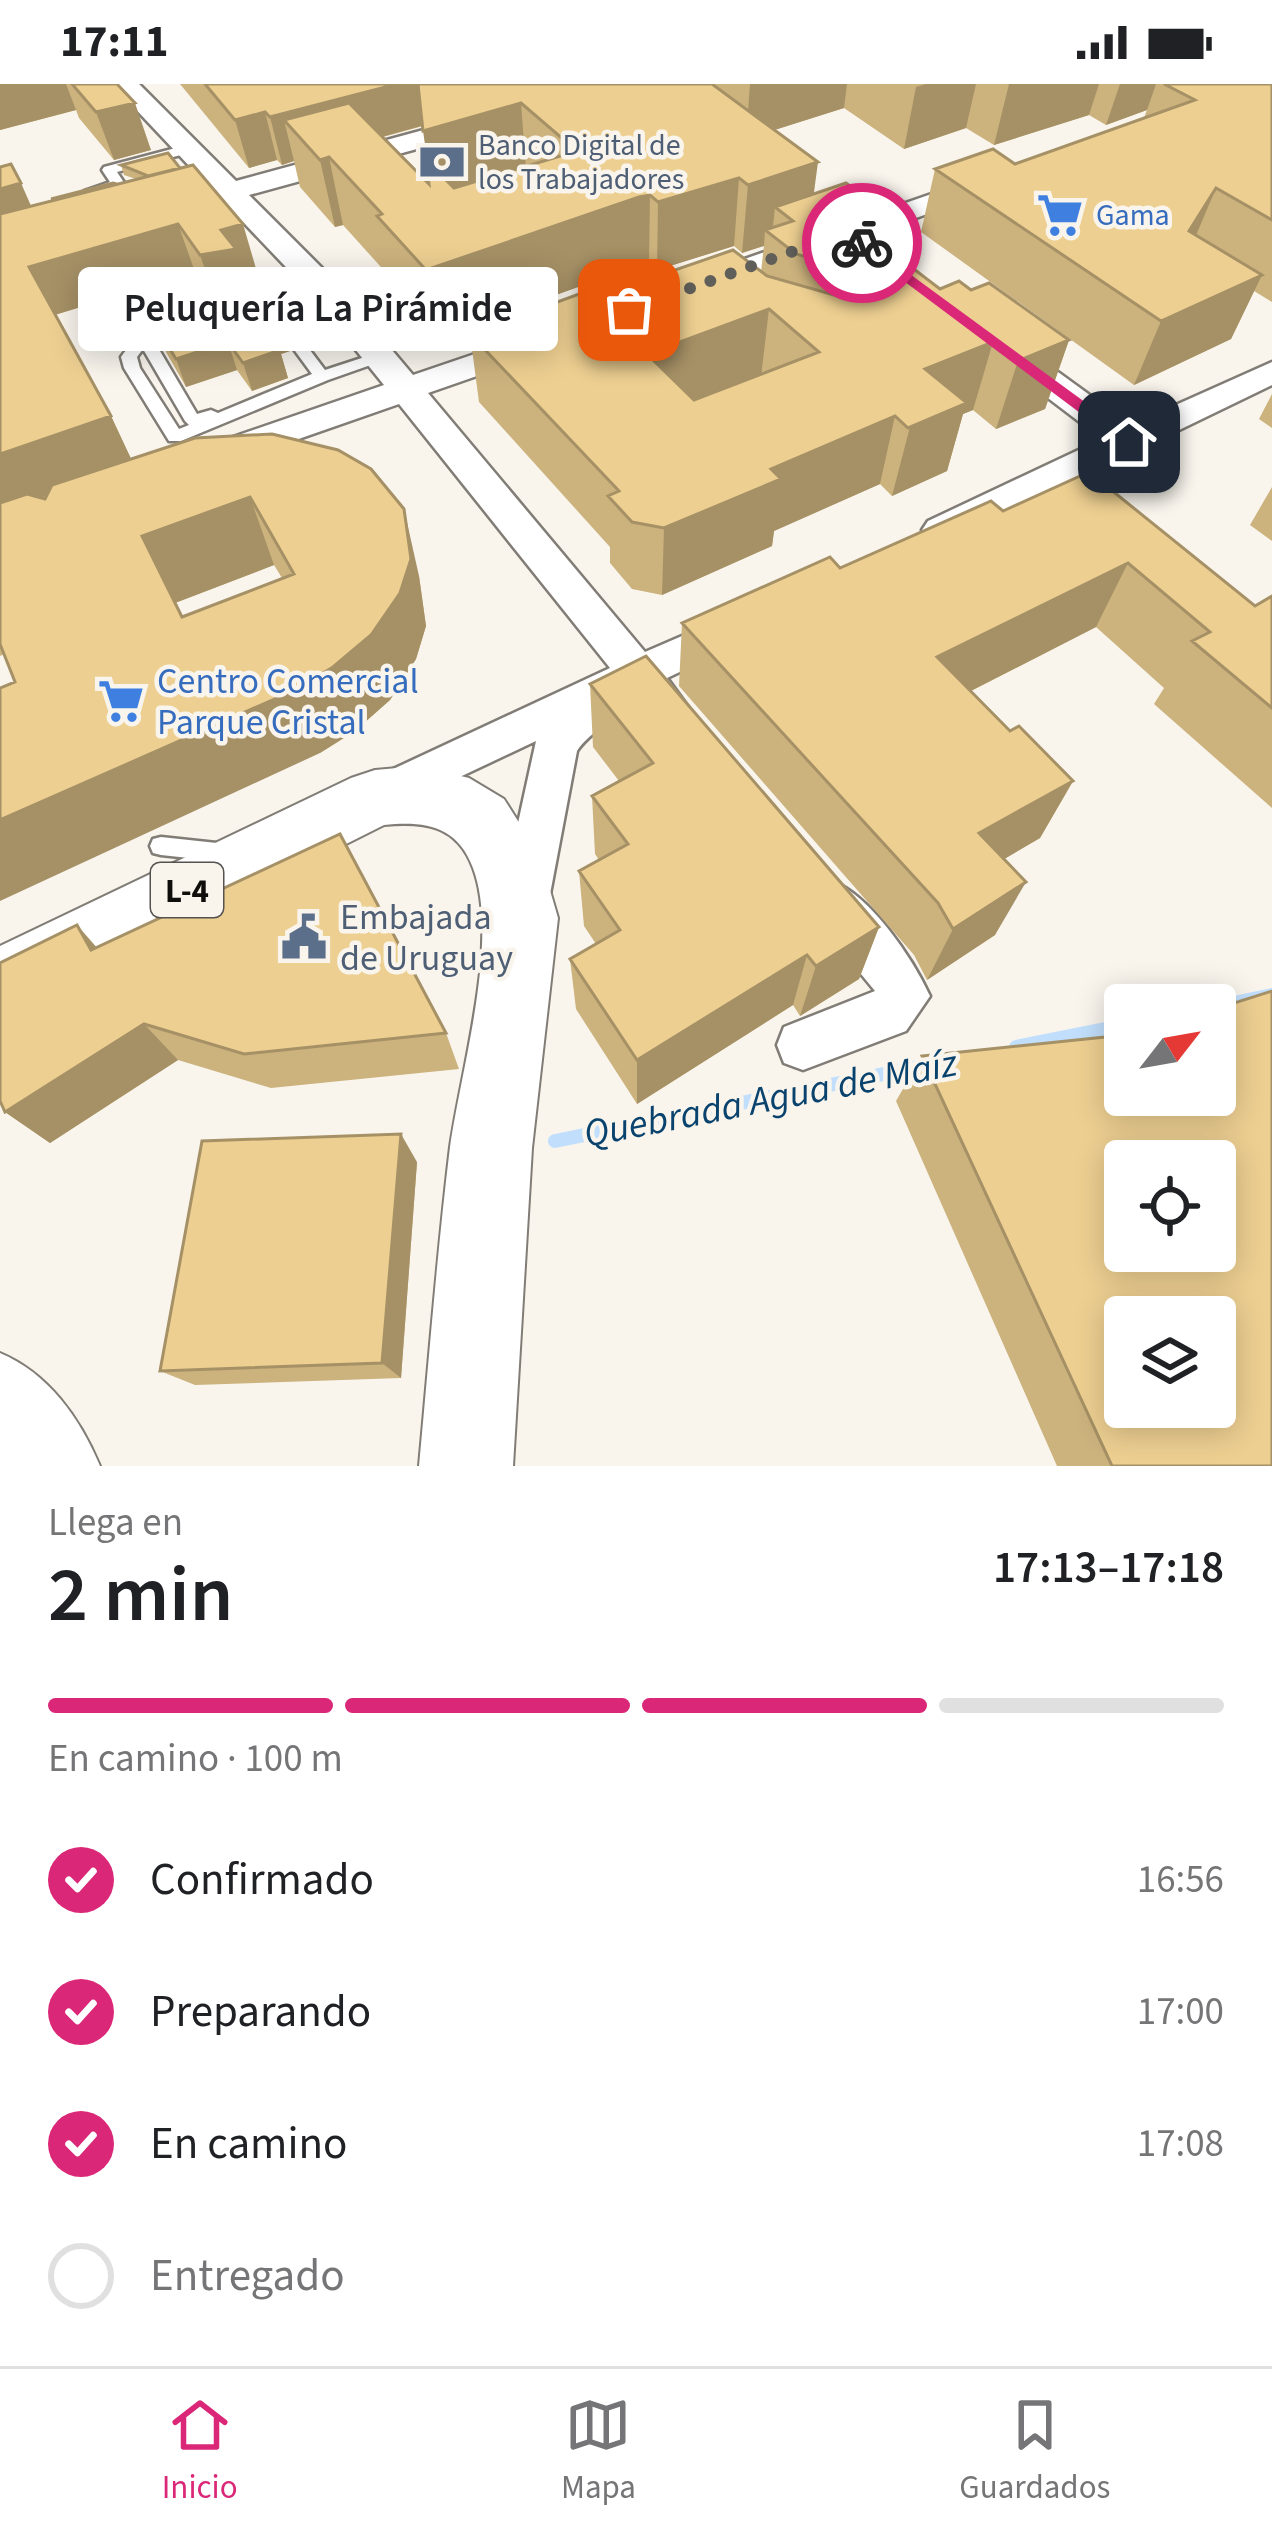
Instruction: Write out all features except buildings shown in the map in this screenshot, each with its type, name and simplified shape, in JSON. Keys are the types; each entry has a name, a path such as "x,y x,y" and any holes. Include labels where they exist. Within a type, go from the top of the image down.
{"main road":[{"name":"L-4","path":"0,983 375,798 420,794 445,798 480,819 505,856 522,918 477,1300 466,1466"},
{"name":"L-4","path":"439,1466 451,1434 477,1300"},
{"path":"0,1399 53,1466"}],"street":[{"path":"125,84 316,280 698,745"},
{"path":"180,206 506,116"},
{"path":"667,297 1021,170"},
{"path":"813,207 884,260"},
{"path":"710,281 742,307"},
{"path":"975,327 1129,442"},
{"path":"175,470 557,336"},
{"path":"901,549 1272,372"},
{"path":"375,798 774,609"},
{"path":"522,918 555,748 568,728 638,674"},
{"path":"803,868 893,974 904,996 888,1014 803,1045"}],"lane":[{"path":"118,184 110,170 188,149"},
{"path":"79,194 118,184 138,192"},
{"path":"316,280 268,304 148,344 193,421 377,358"},
{"path":"268,304 180,323 147,333 136,342 129,357 132,368 175,436 322,377"},
{"path":"268,304 322,377"},
{"path":"161,846 255,855"}],"waterway":[{"name":"Quebrada Agua de Maíz","path":"1236,1003 1272,995"},
{"name":"Quebrada Agua de Maíz","path":"1016,1047 1104,1029"},
{"name":"Quebrada Agua de Maíz","path":"555,1141 928,1065"}],"way so far":[{"path":"629,310 847,232 862,243"}],"place":[{"name":"Banco Digital de los Trabajadores","path":"442,162"},
{"name":"Gama","path":"1060,215"},
{"name":"Peluquería La Pirámide","path":"629,310"},
{"name":"Centro Comercial Parque Cristal","path":"121,701"},
{"name":"Embajada de Uruguay","path":"304,937"}],"route":[{"path":"862,243 1129,442"}]}
